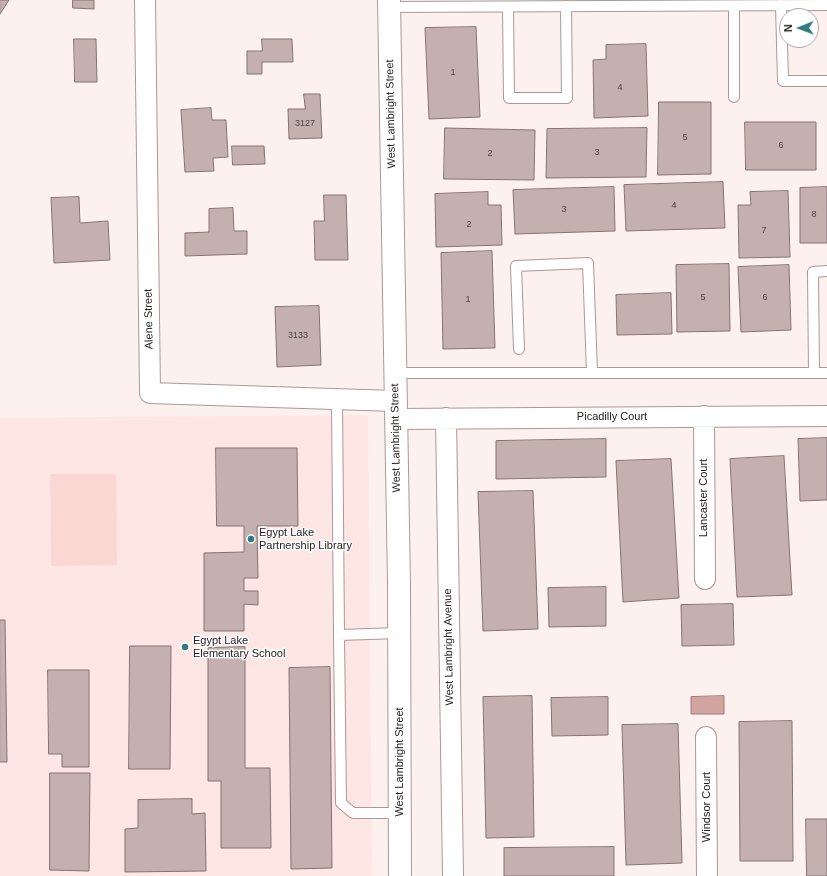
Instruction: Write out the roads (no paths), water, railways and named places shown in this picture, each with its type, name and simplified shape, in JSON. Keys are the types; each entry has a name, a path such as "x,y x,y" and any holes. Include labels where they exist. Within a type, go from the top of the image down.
{"main road":[{"name":"West Lambright Street","path":"389,4 399,633 400,876"}],"street":[{"name":"Alene Street","path":"145,0 150,394 337,399 396,410"},
{"name":"Picadilly Court","path":"396,410 446,418 827,416"},
{"name":"Lancaster Court","path":"704,416 705,579"},
{"name":"West Lambright Avenue","path":"446,418 453,876"},
{"name":"Windsor Court","path":"706,737 707,876"}],"lane":[{"path":"389,4 508,7 827,5"},
{"path":"780,5 783,81 827,81"},
{"path":"508,7 509,98 567,98 566,6"},
{"path":"734,6 734,97"},
{"path":"520,349 516,266 588,263 592,374"},
{"path":"814,373 813,272 827,271"},
{"path":"395,373 827,373"},
{"path":"337,399 341,803 353,813 400,813"},
{"path":"339,635 399,633"}],"place":[{"name":"Egypt Lake Partnership Library","path":"251,539"},
{"name":"Egypt Lake Elementary School","path":"185,647"}]}
